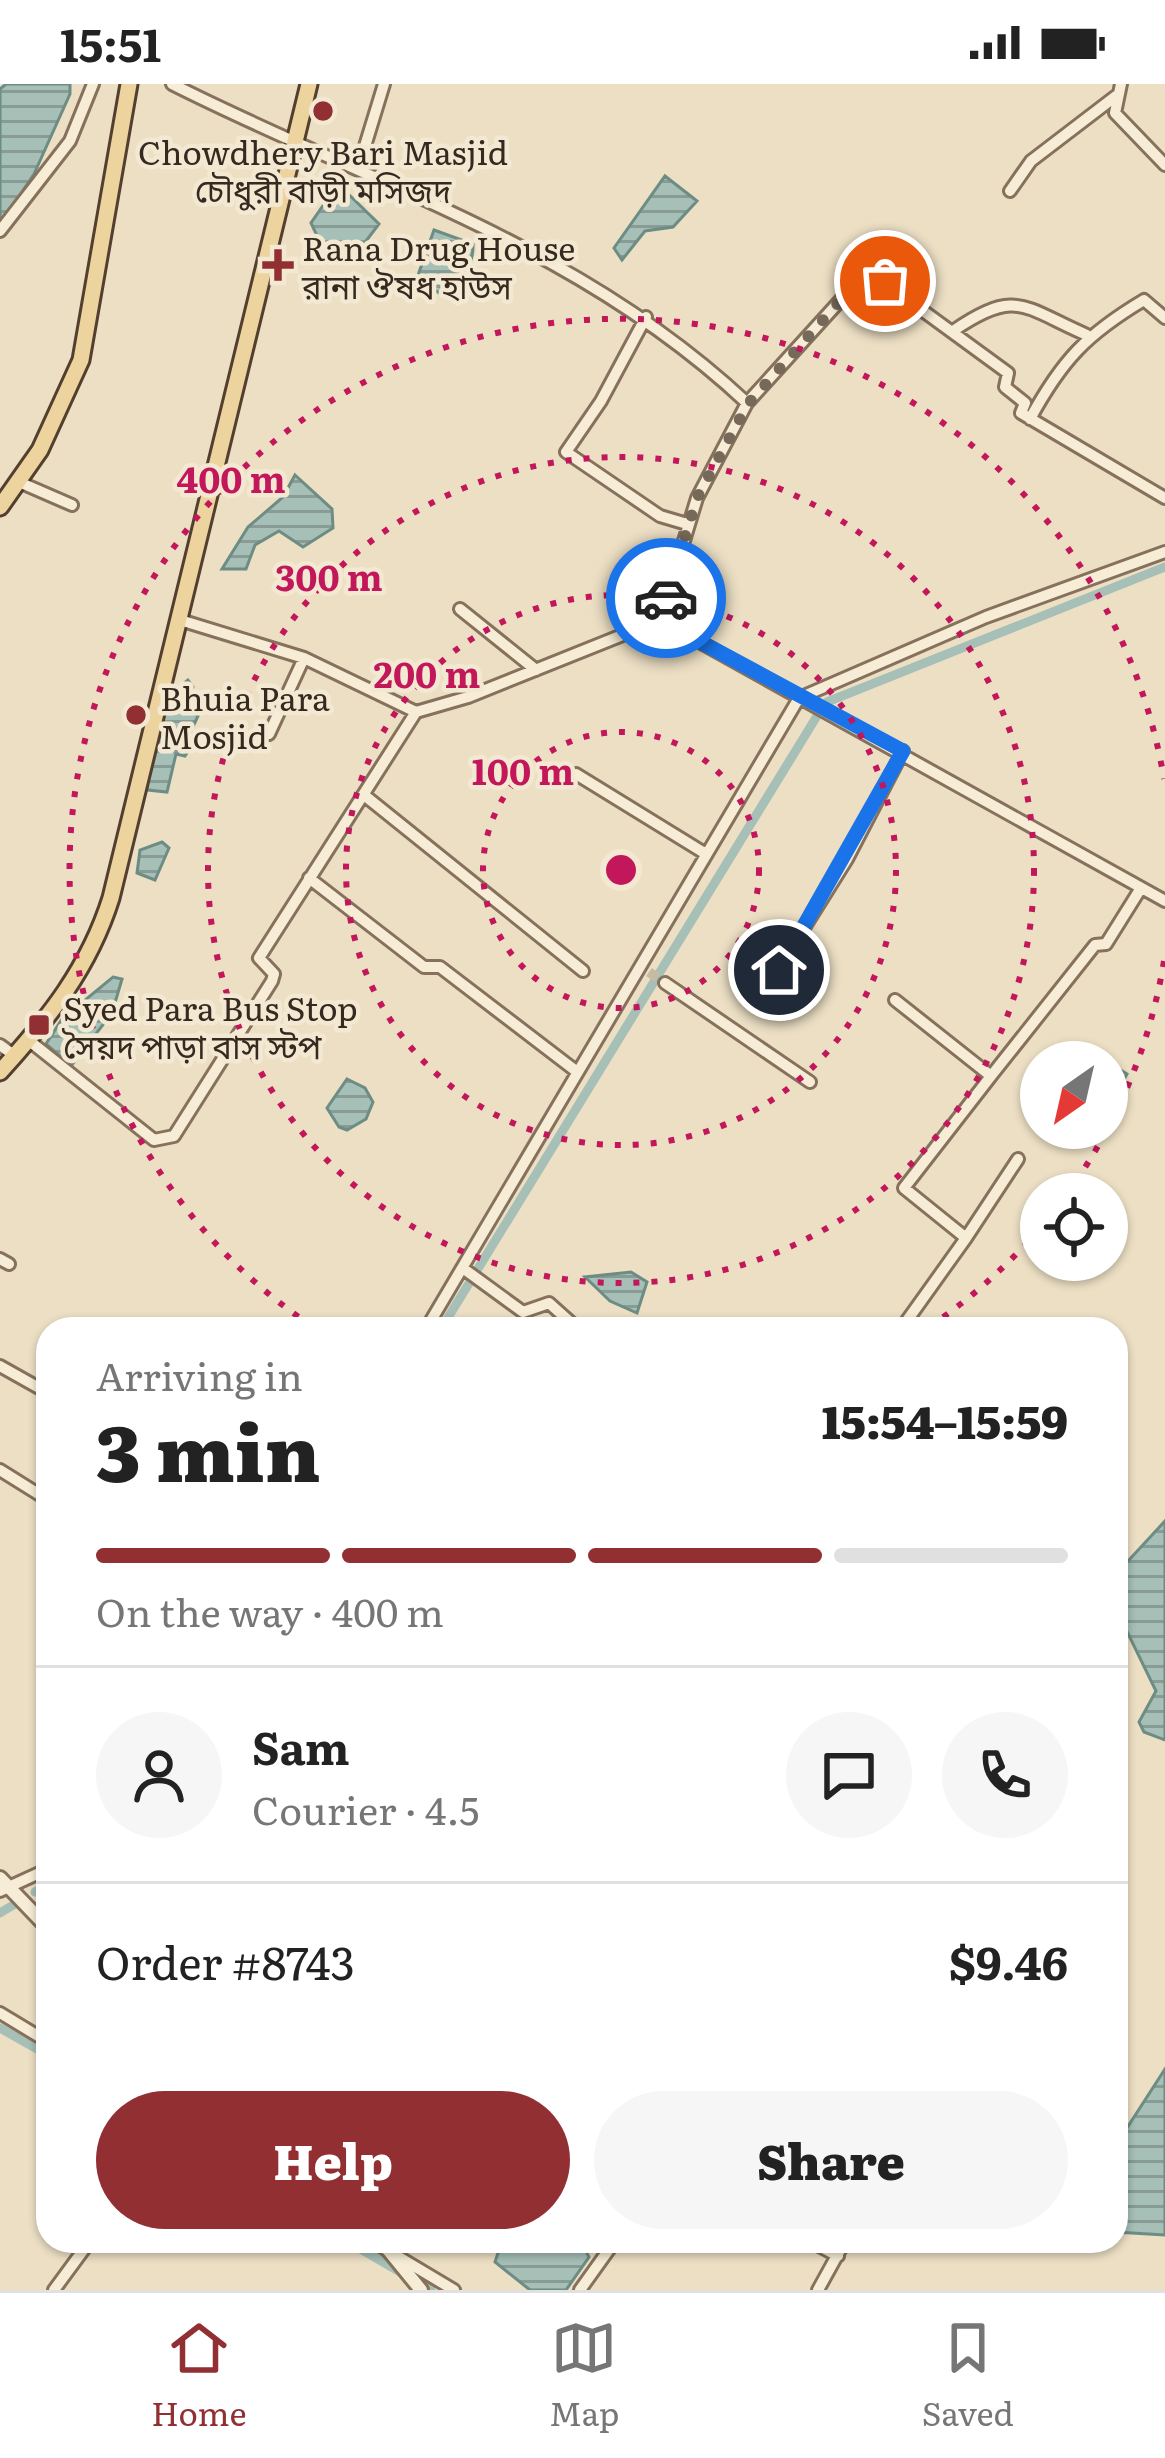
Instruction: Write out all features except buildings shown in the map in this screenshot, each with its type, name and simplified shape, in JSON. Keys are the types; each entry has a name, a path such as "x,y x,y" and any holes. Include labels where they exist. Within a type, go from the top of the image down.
{"main road":[{"path":"0,507 40,450 81,360 128,84"},
{"path":"0,1072 71,989 96,945 181,620 309,84"}],"street":[{"path":"0,231 70,141 93,84"},
{"path":"172,84 292,145 463,214 646,317 748,404"},
{"path":"358,169 384,84"},
{"path":"1119,90 1114,113 1165,165"},
{"path":"1010,191 1031,161 1119,90"},
{"path":"660,620 687,524 748,404 857,282 885,281 1010,376 1005,387 1024,401 1019,411 1165,498"},
{"path":"1030,419 1050,382 1088,334 1144,300 1165,318"},
{"path":"953,331 1001,302 1039,307 1088,334"},
{"path":"646,317 602,400 566,452 660,516 687,524"},
{"path":"19,482 72,505"},
{"path":"434,1317 467,1271 576,1071 645,970 706,854 799,698 986,617 1165,552"},
{"path":"460,609 536,670"},
{"path":"181,620 304,658 416,712"},
{"path":"28,1040 154,1140 174,1136 272,981 274,974 259,958 416,712 660,620"},
{"path":"660,620 903,751 1165,902"},
{"path":"269,734 304,658"},
{"path":"760,998 847,860 903,751"},
{"path":"576,774 706,854"},
{"path":"364,795 583,971"},
{"path":"309,878 424,967 440,967 576,1071"},
{"path":"966,1238 904,1188 1095,945 1106,944 1141,888"},
{"path":"665,983 810,1082"},
{"path":"895,1000 992,1076"},
{"path":"0,1045 15,1056"},
{"path":"910,1317 1018,1160"},
{"path":"467,1271 523,1312 549,1303 565,1317"},
{"path":"0,1366 36,1386"},
{"path":"2,1475 36,1493"},
{"path":"36,1873 3,1885 36,1917"},
{"path":"0,2013 36,2035"},
{"path":"53,2290 81,2253"},
{"path":"389,2253 421,2290"},
{"path":"393,2253 454,2290"},
{"path":"580,2290 606,2253"},
{"path":"832,2253 838,2256"},
{"path":"818,2290 839,2253"}],"water":[{"path":"6,84 70,84 70,94 34,174 0,225 0,89"},
{"path":"665,176 697,201 673,227 645,231 622,260 614,248"},
{"path":"338,184 379,224 363,245 343,255 318,238 311,223"},
{"path":"434,230 473,244 465,274 445,297 417,278"},
{"path":"295,475 332,509 333,528 303,547 279,531 255,545 246,569 222,569 248,527 283,497"},
{"path":"188,680 193,687 185,708 198,716 190,733 193,743 185,756 176,754 167,792 148,790 145,763 153,731 169,701"},
{"path":"162,842 169,848 155,880 137,873 140,850"},
{"path":"113,977 122,979 112,1013 71,1066 46,1044 62,1019"},
{"path":"347,1079 365,1088 373,1102 366,1119 347,1130 339,1127 327,1108"},
{"path":"631,1272 647,1282 637,1313 610,1301 585,1277"},
{"path":"1165,1521 1165,1740 1144,1732 1139,1722 1156,1691 1128,1634 1128,1561"},
{"path":"1165,2069 1165,2235 1128,2233 1128,2126"},
{"path":"498,2253 587,2253 589,2257 566,2290 530,2290 495,2262"}],"waterway":[{"path":"827,702 1165,567"},
{"path":"448,1317 817,716"},
{"path":"0,1913 15,1904"},
{"path":"0,2028 36,2048"},
{"path":"368,2253 431,2290"}],"tunnel":[{"path":"649,972 665,983"}],"way so far":[{"path":"666,598 697,498 748,404 857,282 885,281"}],"place":[{"name":"Chowdhery Bari Masjid চৌধুরী বাড়ী মসিজদ","path":"323,111"},
{"name":"Rana Drug House রানা ঔষধ হাউস","path":"278,265"},
{"name":"Bhuia Para Mosjid","path":"136,715"},
{"name":"Syed Para Bus Stop সৈয়দ পাড়া বাস স্টপ","path":"39,1025"}],"route":[{"path":"666,598 660,620 903,751 847,860 779,970"}]}
